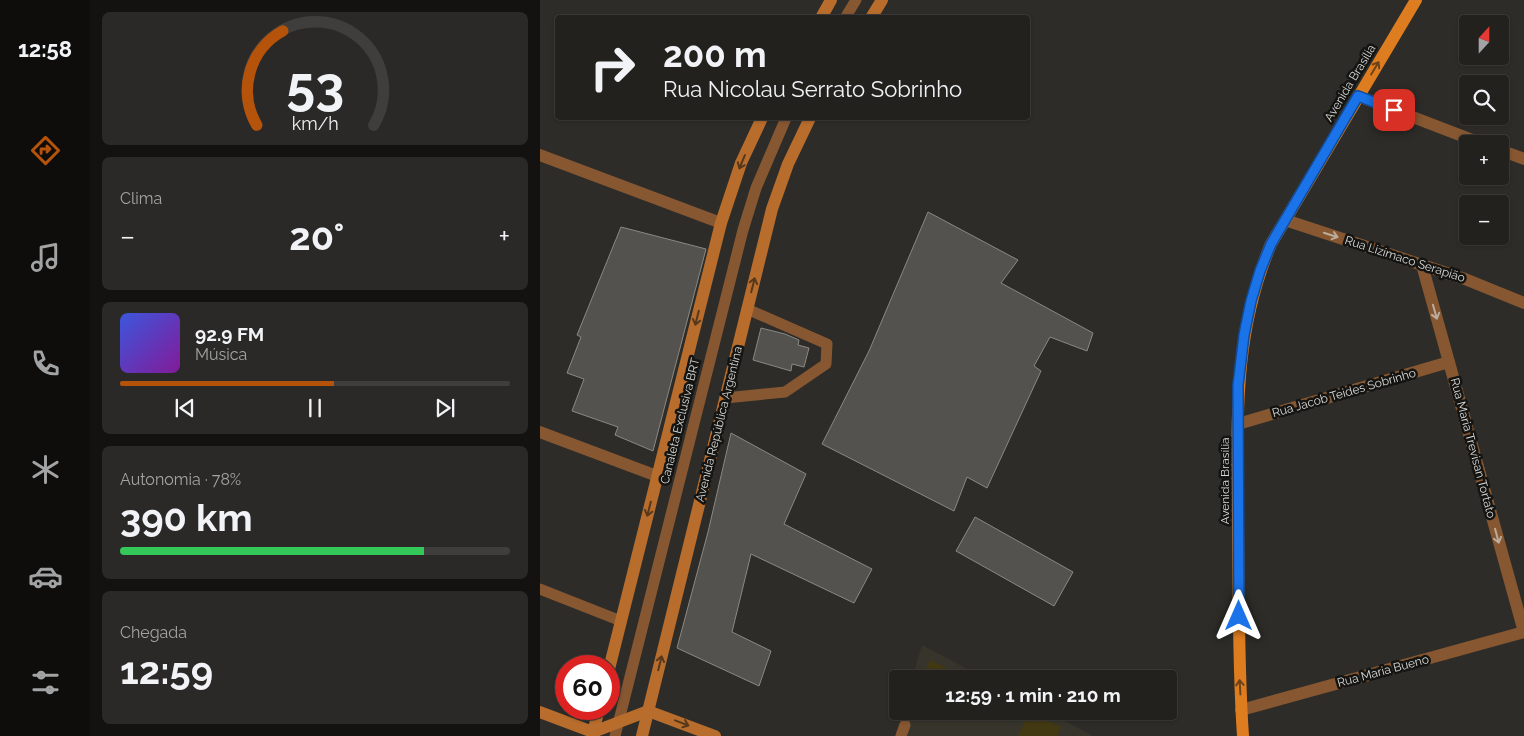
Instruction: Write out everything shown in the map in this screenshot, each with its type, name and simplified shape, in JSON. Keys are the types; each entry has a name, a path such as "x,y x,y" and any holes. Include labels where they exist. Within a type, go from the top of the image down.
{"main road":[{"name":"Avenida Brasília","path":"1243,736 1241,710 1238,424 1240,362 1251,301 1260,271 1285,220 1416,0"}],"street":[{"path":"822,15 831,0"},
{"path":"873,15 882,0"},
{"path":"1358,96 1460,135"},
{"path":"612,655 721,223 741,163 761,120"},
{"name":"Avenida República Argentina","path":"642,736 772,210 788,164 809,120"},
{"path":"1509,153 1524,159"},
{"path":"540,155 721,223"},
{"name":"Rua Lizímaco Serapião","path":"1285,220 1491,288 1524,303"},
{"name":"Rua Maria Trevisan Tortato","path":"1422,265 1524,632"},
{"name":"Rua Jacob Teides Sobrinho","path":"1238,424 1449,362"},
{"path":"540,432 657,476"},
{"name":"Rua Maria Bueno","path":"1241,710 1524,632"},
{"path":"540,712 592,734 617,730 648,711 715,736"},
{"path":"592,734 596,720"}],"lane":[{"path":"846,15 856,0"},
{"name":"Canaleta Exclusiva BRT","path":"617,730 743,230 756,188 785,120"},
{"path":"725,398 785,392 826,364 827,344 747,309"},
{"path":"540,589 621,621"}],"shaded area":[{"path":"922,645 969,670 915,670"},
{"path":"930,660 951,670 925,670"},
{"path":"900,720 1063,720 1093,736 895,736"},
{"path":"1026,720 1045,720 1061,727 1057,736 1018,736"}],"building":[{"path":"928,212 1018,260 1001,283 1093,333 1087,351 1050,337 1034,366 1041,371 987,488 967,477 954,511 822,444 869,351"},
{"path":"621,227 706,249 653,451 615,435 618,427 572,411 584,379 567,373 581,337 577,335"},
{"path":"761,328 785,334 799,340 798,345 809,348 804,367 792,364 791,371 753,360"},
{"path":"731,433 806,474 784,524 872,569 854,603 751,554 732,632 771,651 759,686 677,648 708,532"},
{"path":"975,517 1073,572 1054,606 956,551"}],"route":[{"path":"1239,616 1238,385 1247,318 1260,271 1271,244 1358,96 1394,110"}]}
